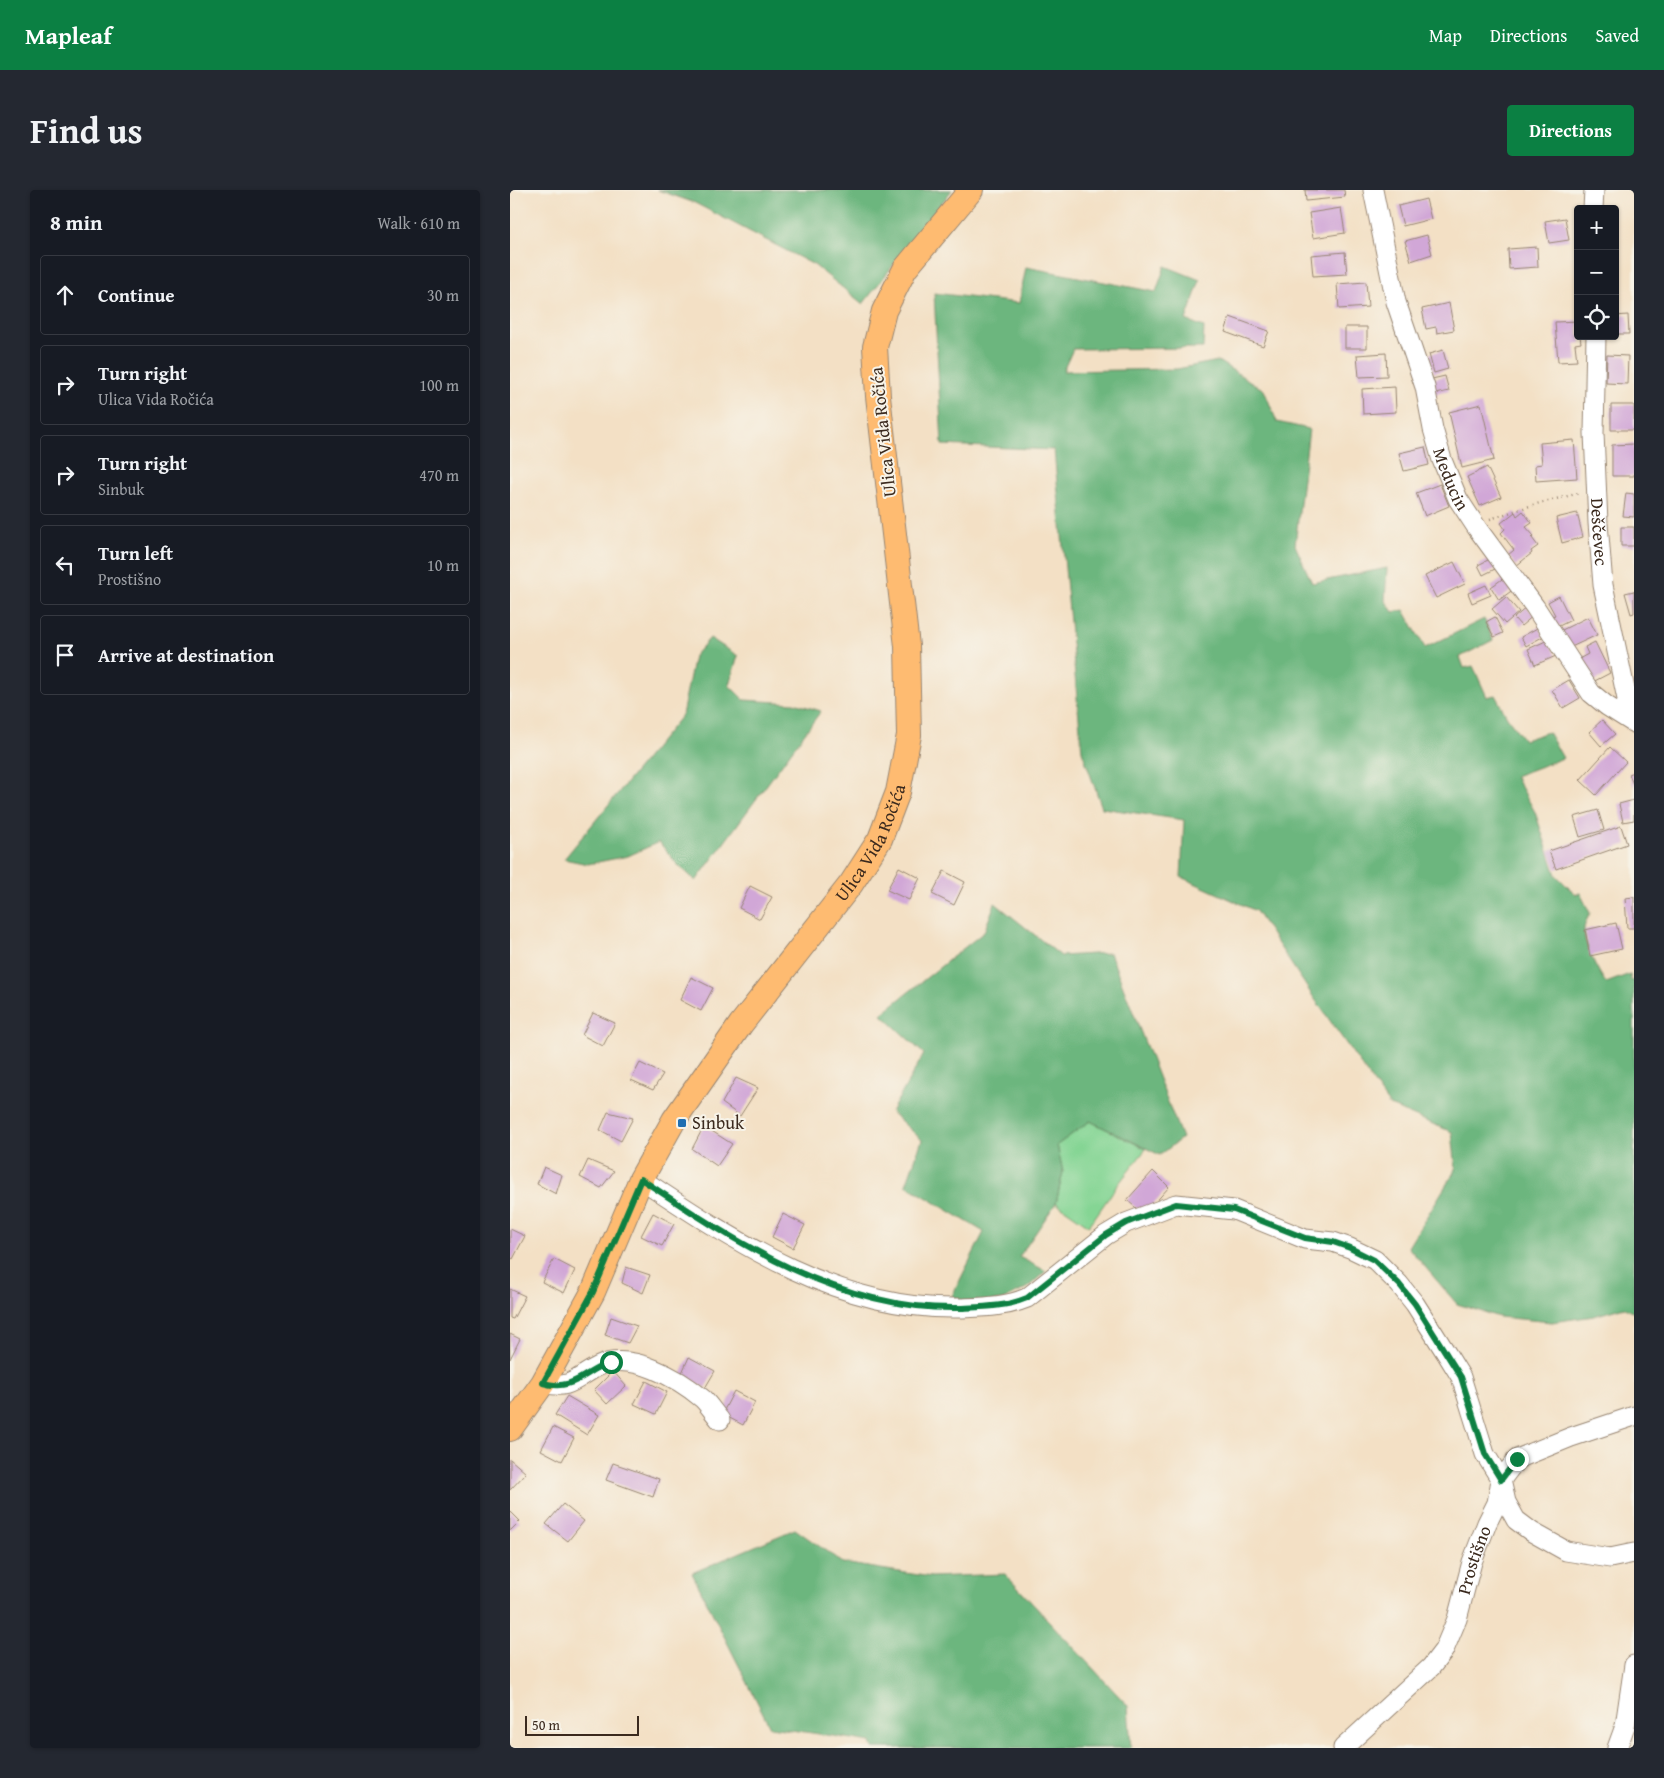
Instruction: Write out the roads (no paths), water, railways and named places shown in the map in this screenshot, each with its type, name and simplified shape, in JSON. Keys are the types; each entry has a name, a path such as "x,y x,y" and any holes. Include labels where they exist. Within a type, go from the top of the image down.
{"main road":[{"name":"Ulica Vida Ročića","path":"510,1429 543,1383 593,1292 641,1179 674,1120 736,1032 851,884 880,839 898,792 909,735 907,646 878,396 875,347 884,310 906,269 971,190"}],"street":[{"name":"Meducin","path":"1373,190 1396,302 1425,387 1433,429 1442,460 1458,499 1535,607 1591,693 1607,706 1630,720"},
{"path":"1593,205 1594,190"},
{"name":"Deščevec","path":"1596,340 1594,433 1603,585 1630,720"},
{"path":"641,1179 711,1226 779,1264 818,1281 857,1294 917,1307 972,1308 1013,1305 1041,1288 1106,1235 1126,1223 1176,1204 1234,1210 1305,1238 1333,1242 1350,1248 1374,1260 1399,1284 1415,1304 1461,1377 1485,1454 1501,1480 1506,1502 1516,1520 1532,1532 1566,1551 1610,1558 1634,1552"},
{"path":"543,1383 558,1386 568,1385 598,1366 621,1361 632,1362 658,1371 683,1385 703,1400 720,1420"},
{"name":"Prostišno","path":"1343,1748 1431,1667 1444,1650 1457,1619 1472,1562 1497,1503 1501,1480 1517,1459 1571,1436 1634,1416"},
{"path":"1617,1748 1625,1726 1634,1665"}],"place":[{"name":"Sinbuk","path":"682,1123"}]}
